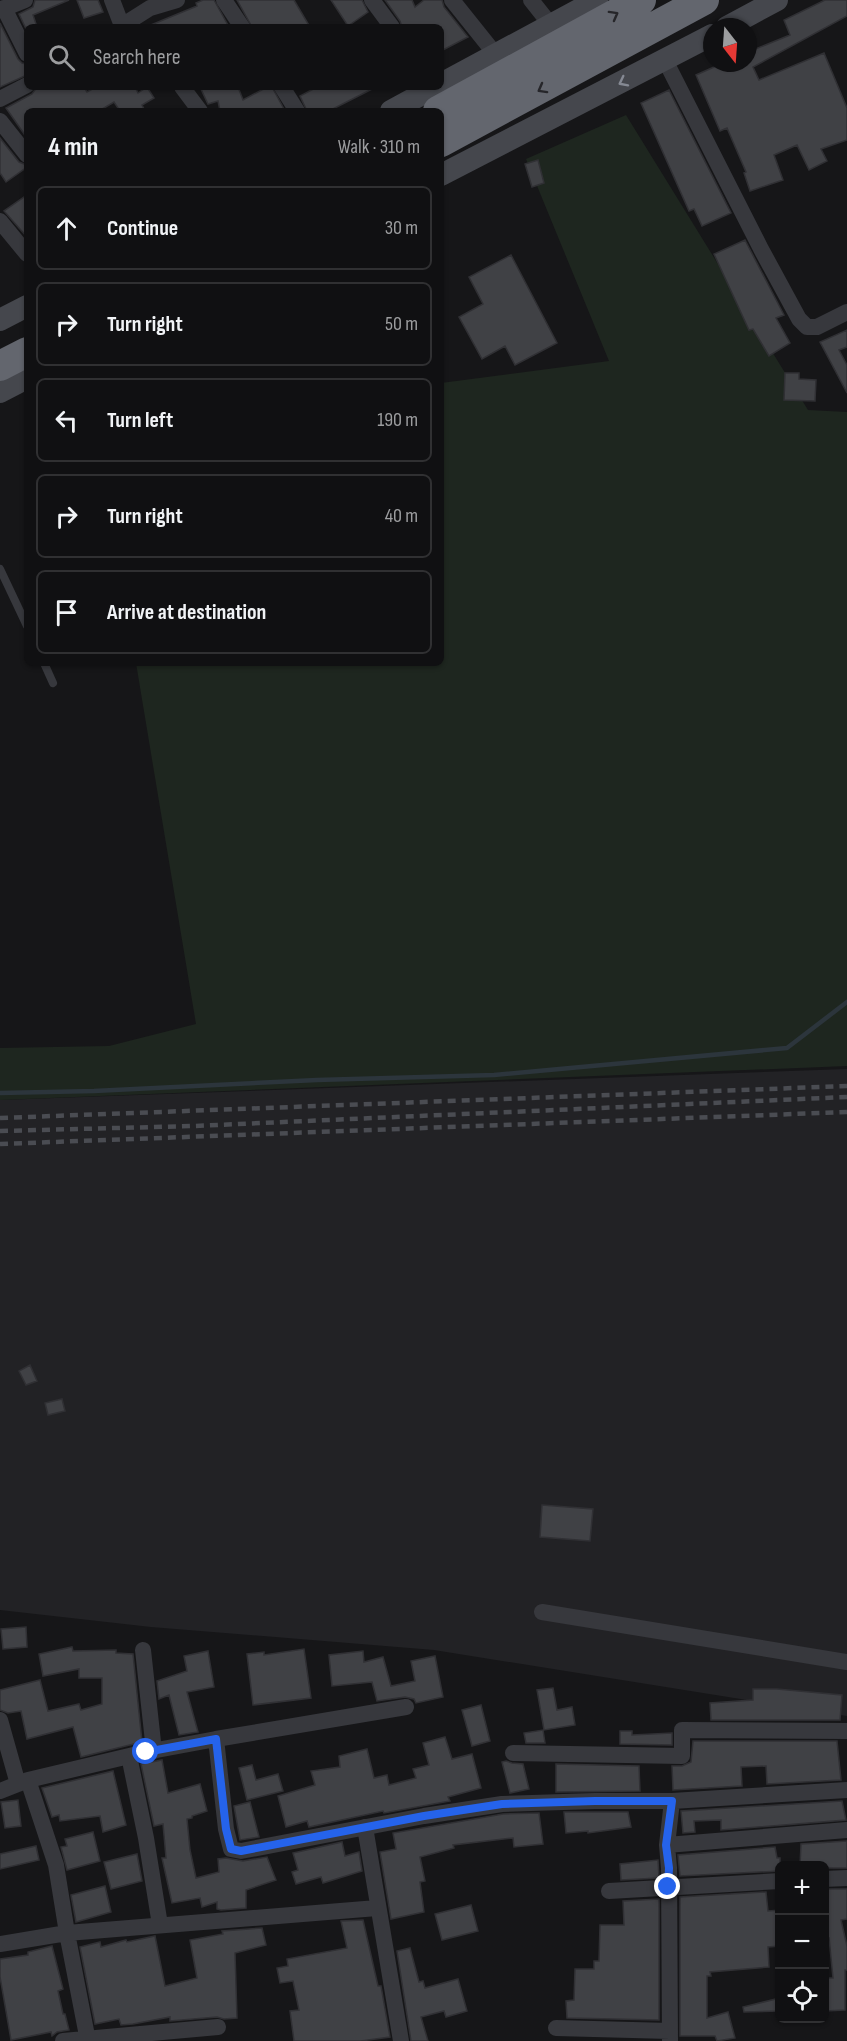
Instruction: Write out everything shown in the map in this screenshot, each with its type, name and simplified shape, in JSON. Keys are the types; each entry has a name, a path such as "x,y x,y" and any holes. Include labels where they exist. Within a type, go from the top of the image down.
{"highway":[{"path":"443,108 641,0"},
{"path":"444,140 704,0"},
{"path":"0,344 24,332"},
{"path":"0,366 24,354"}],"street":[{"path":"24,49 2,9 25,0"},
{"path":"112,0 127,24"},
{"path":"129,24 150,8 177,0"},
{"path":"224,0 240,24"},
{"path":"372,0 390,24"},
{"path":"452,0 496,55"},
{"path":"531,0 550,24"},
{"path":"444,82 597,0"},
{"path":"744,18 777,0"},
{"path":"444,173 703,40"},
{"path":"665,60 760,249 802,324 807,327 817,327 847,312"},
{"path":"0,99 24,87"},
{"path":"184,90 198,108"},
{"path":"284,90 295,108"},
{"path":"397,108 430,90"},
{"path":"0,121 24,151"},
{"path":"0,221 24,250"},
{"path":"0,320 24,308"},
{"path":"0,392 24,380"},
{"path":"542,1612 847,1662"},
{"path":"142,1650 154,1750"},
{"path":"0,1791 23,1782 154,1750 406,1707"},
{"path":"0,1720 56,1865 87,2039"},
{"path":"513,1753 682,1756 682,1730 847,1731"},
{"path":"216,1739 226,1829 231,1849 241,1851 424,1816 502,1804 672,1801 847,1790"},
{"path":"129,1756 146,1838 160,1925"},
{"path":"556,2028 670,2036 669,1868 666,1845 672,1801"},
{"path":"365,1827 401,2041"},
{"path":"666,1845 847,1830"},
{"path":"829,1879 847,1878"},
{"path":"609,1891 775,1881"},
{"path":"0,1944 67,1933 377,1908"},
{"path":"63,2041 218,2027"}],"lane":[{"path":"0,568 24,620"},
{"path":"45,666 53,682"}],"shaded area":[{"path":"626,115 808,410 847,412 847,1066 0,1100 0,1048 109,1046 196,1024 136,666 444,666 444,383 609,361 526,159"},
{"path":"847,1069 847,1716 434,1650 151,1627 0,1610 0,1100"}],"building":[{"path":"35,0 69,0 33,15 36,24 24,25 19,14 33,7"},
{"path":"77,0 98,0 103,12 84,18"},
{"path":"203,0 214,0 227,24 153,24 197,6 196,3"},
{"path":"237,0 294,0 308,24 250,24"},
{"path":"331,0 362,0 368,12 351,24 347,24"},
{"path":"385,0 412,0 415,7 424,0 442,0 444,7 468,37 444,49 444,24 401,24"},
{"path":"825,0 847,0 847,16 757,65 757,48 790,35 784,20"},
{"path":"0,23 18,59 24,63 24,76 0,87"},
{"path":"824,53 847,108 847,140 821,149 827,161 809,170 797,145 774,155 783,180 750,191 744,173 746,172 727,128 720,131 696,75 703,72 755,72 759,80"},
{"path":"35,90 86,90 87,92 91,90 136,90 138,93 149,90 154,98 142,105 144,108 118,108 114,102 104,108 24,108 24,134 6,108 32,94"},
{"path":"201,90 239,90 243,100 261,90 274,90 283,108 219,108 218,101 208,104"},
{"path":"311,90 370,90 335,108 306,108 300,96"},
{"path":"669,90 731,213 702,226 694,209 689,211 641,103"},
{"path":"0,138 19,162 24,164 24,169 6,182 0,173"},
{"path":"538,160 544,183 532,187 525,164"},
{"path":"24,197 24,234 4,211"},
{"path":"745,240 784,315 776,318 790,343 769,356 753,329 749,330 714,254"},
{"path":"511,255 557,343 515,365 505,346 482,359 459,317 483,304 469,277"},
{"path":"847,330 847,347 839,350 847,365 847,393 820,342"},
{"path":"785,373 799,373 799,379 816,380 815,401 784,400"},
{"path":"30,1365 37,1381 26,1385 19,1371"},
{"path":"62,1399 65,1411 48,1415 45,1403"},
{"path":"542,1505 593,1509 590,1541 540,1537"},
{"path":"26,1627 27,1647 3,1649 1,1629"},
{"path":"72,1647 73,1651 116,1650 116,1653 133,1654 142,1742 81,1757 73,1727 27,1739 21,1711 8,1713 0,1710 0,1690 40,1680 48,1711 79,1704 81,1710 102,1704 102,1678 79,1678 79,1669 43,1676 39,1654"},
{"path":"304,1649 311,1698 253,1705 247,1654 264,1652 264,1655"},
{"path":"208,1651 214,1687 187,1692 198,1732 179,1735 169,1695 159,1699 157,1681 187,1671 184,1656"},
{"path":"363,1651 364,1662 383,1657 391,1686 415,1681 411,1661 435,1656 443,1697 416,1703 414,1699 405,1697 377,1701 372,1682 332,1686 329,1655"},
{"path":"553,1688 557,1710 572,1707 575,1725 544,1730 537,1690"},
{"path":"753,1689 842,1695 840,1720 711,1720 710,1703 753,1700"},
{"path":"481,1705 490,1741 472,1746 462,1710"},
{"path":"543,1730 545,1743 526,1743 524,1733"},
{"path":"620,1731 632,1731 632,1735 672,1733 672,1745 620,1744"},
{"path":"445,1737 452,1759 472,1754 481,1788 448,1797 450,1801 384,1813 383,1811 309,1827 307,1821 286,1827 278,1796 315,1785 311,1771 340,1767 339,1756 367,1749 374,1778 387,1775 389,1785 416,1778 413,1769 429,1765 423,1743"},
{"path":"693,1741 837,1741 841,1780 767,1784 766,1766 741,1767 742,1786 673,1790 672,1766 682,1766 691,1762"},
{"path":"162,1760 168,1793 200,1784 207,1811 187,1819 196,1878 219,1872 218,1859 243,1861 267,1857 276,1880 246,1890 246,1908 221,1910 217,1909 217,1902 202,1907 200,1898 172,1903 162,1858 166,1858 163,1824 154,1826 141,1764"},
{"path":"502,1762 523,1764 529,1789 510,1793"},
{"path":"556,1764 639,1766 640,1791 556,1792"},
{"path":"252,1765 256,1780 278,1774 283,1791 247,1800 239,1768"},
{"path":"113,1771 126,1825 103,1832 100,1816 60,1821 59,1815 52,1817 42,1788"},
{"path":"18,1800 21,1826 5,1828 1,1802"},
{"path":"842,1801 846,1820 721,1830 721,1820 694,1821 695,1832 683,1833 681,1811"},
{"path":"250,1802 259,1837 240,1840 234,1806"},
{"path":"564,1812 628,1812 631,1827 588,1833 588,1831 566,1833"},
{"path":"539,1813 543,1844 514,1847 513,1838 453,1845 454,1848 420,1857 425,1881 420,1882 424,1912 391,1919 380,1852 396,1849 393,1833 503,1814"},
{"path":"93,1832 100,1861 67,1870 61,1847 67,1846 65,1839"},
{"path":"847,1841 847,1868 829,1868 829,1861 800,1861 801,1844"},
{"path":"342,1842 345,1856 359,1852 362,1871 323,1883 321,1877 296,1884 292,1872 298,1870 293,1853"},
{"path":"36,1846 39,1860 0,1869 0,1854"},
{"path":"775,1847 777,1858 780,1858 780,1861 775,1861 775,1871 680,1876 678,1855"},
{"path":"137,1854 142,1881 111,1889 104,1862"},
{"path":"658,1860 659,1878 621,1880 620,1864"},
{"path":"105,1886 111,1912 76,1922 71,1895"},
{"path":"829,1889 847,1889 847,1919 841,1920 847,1946 845,2010 829,2011 829,1978 833,1978 829,1938"},
{"path":"766,1892 768,1911 775,1910 775,1946 768,1947 769,1967 710,1972 711,1976 707,1976 707,2018 728,2012 735,2038 717,2041 715,2036 680,2036 680,1897"},
{"path":"659,1899 659,2020 567,2018 566,2001 574,2000 575,1969 594,1969 594,1961 599,1961 600,1925 624,1925 623,1901"},
{"path":"471,1905 478,1931 442,1940 435,1914"},
{"path":"363,1920 378,1986 381,1986 390,2037 361,2041 294,2041 290,2011 299,2010 293,1981 280,1983 277,1968 288,1966 287,1959 347,1948 341,1921"},
{"path":"262,1928 266,1945 235,1953 237,2018 217,2017 170,2021 170,2017 121,2025 119,2019 95,2024 80,1947 100,1942 101,1947 126,1940 127,1942 155,1936 165,1986 197,1978 190,1940 223,1934 222,1931"},
{"path":"52,1946 63,1989 58,1991 69,2030 57,2032 52,2036 51,2032 11,2040 0,1977 0,1959 28,1955 28,1952"},
{"path":"410,1948 419,1982 423,1981 425,1988 458,1979 467,2011 446,2017 444,2011 421,2017 428,2041 411,2041 397,1951"},
{"path":"775,1999 775,2011 744,2012 743,2007"}],"waterway":[{"path":"0,1093 494,1075 787,1048 847,1002"}],"railway":[{"path":"0,1118 847,1086"},
{"path":"0,1131 194,1126 847,1097"},
{"path":"0,1144 847,1112"}],"route":[{"path":"146,1752 216,1739 226,1829 231,1849 241,1851 424,1816 502,1804 672,1801 666,1845 669,1868 668,1887"}]}
